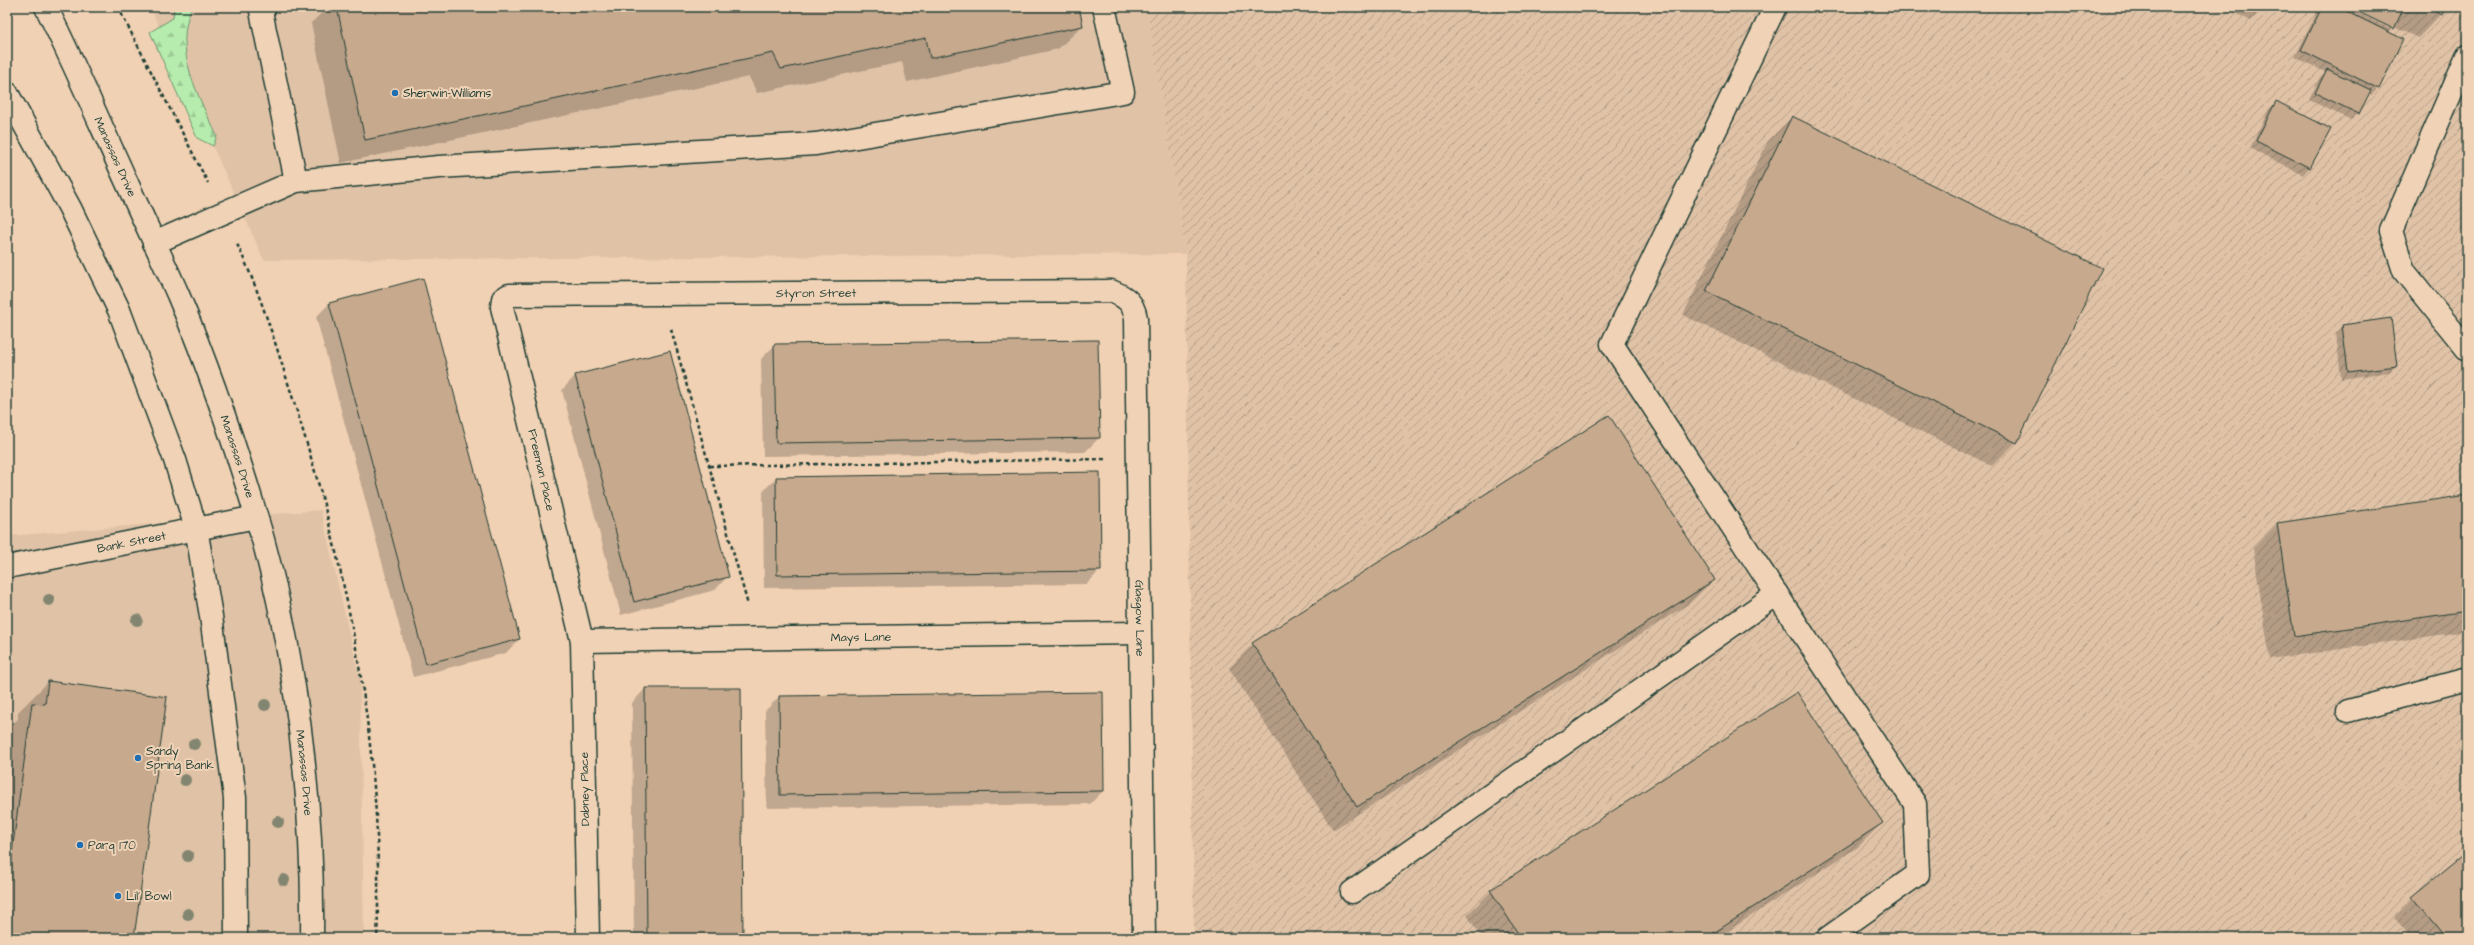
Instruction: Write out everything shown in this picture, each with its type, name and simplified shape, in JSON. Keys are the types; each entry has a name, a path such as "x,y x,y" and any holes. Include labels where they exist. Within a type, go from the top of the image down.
{"street":[{"name":"Manassas Drive","path":"46,7 69,52 179,299 230,435 256,517 281,618 298,726 311,836 312,938"},
{"path":"265,7 261,11 296,180"},
{"path":"154,243 296,180 439,167 816,144 1123,92 1104,7"},
{"path":"1775,7 1612,344 1916,804 1918,874 1828,938"},
{"path":"2467,56 2391,231 2404,271 2467,349"},
{"path":"7,93 70,208 119,310 167,438 196,528 216,647 235,798 236,938"},
{"name":"Styron Street","path":"504,299 509,295 1111,292 1128,300"},
{"name":"Freeman Place","path":"504,299 502,307 582,641"},
{"name":"Glasgow Lane","path":"1128,300 1134,308 1136,318 1144,938"},
{"name":"Bank Street","path":"7,567 256,517"},
{"path":"1352,892 1777,594"},
{"name":"Mays Lane","path":"582,641 1139,633"},
{"name":"Dabney Place","path":"582,641 588,938"},
{"path":"2348,711 2467,679"},
{"path":"237,915 244,938"}],"path":[{"path":"118,7 200,167"},
{"path":"239,248 276,344 312,460 335,546 364,700 376,798 378,876 377,938"},
{"path":"661,295 757,638"},
{"path":"709,466 1107,459"}],"shaded area":[{"path":"150,7 1147,7 1186,254 264,260"},
{"path":"1147,7 2467,7 2467,938 1194,938 1186,254"},
{"path":"321,510 360,680 364,938 7,938 7,536"}],"green space":[{"path":"174,7 192,7 187,23 185,40 186,56 196,89 217,136 213,146 197,138 150,32 173,18"}],"building":[{"path":"337,7 1079,7 1083,26 930,58 926,38 781,69 773,53 365,140"},
{"path":"2322,7 2338,7 2403,39 2379,89 2301,50"},
{"path":"2348,7 2404,7 2394,29"},
{"path":"2426,7 2446,7 2442,15"},
{"path":"2327,69 2371,90 2359,114 2315,93"},
{"path":"2276,101 2331,129 2310,168 2256,141"},
{"path":"1792,116 2102,268 2017,443 1706,291"},
{"path":"423,278 520,639 426,664 329,303"},
{"path":"2391,318 2397,366 2348,372 2342,325"},
{"path":"1098,340 1100,438 776,443 774,344"},
{"path":"670,351 729,577 634,602 575,375"},
{"path":"1609,415 1715,580 1357,807 1252,643"},
{"path":"1100,472 1101,571 777,575 776,477"},
{"path":"2467,495 2467,611 2294,636 2277,523"},
{"name":"Parq 170","path":"48,681 167,697 134,938 7,938 7,889 32,703 45,704"},
{"path":"645,688 741,688 743,938 647,938"},
{"path":"1103,692 1104,791 780,795 779,696"},
{"path":"1797,692 1883,823 1706,938 1521,938 1490,890"},
{"path":"2467,852 2467,938 2446,938 2412,897"}],"place":[{"name":"Sherwin-Williams","path":"395,93"},
{"name":"Sandy Spring Bank","path":"138,758"},
{"name":"Parq 170","path":"80,845"},
{"name":"Lil' Bowl","path":"118,896"}]}
